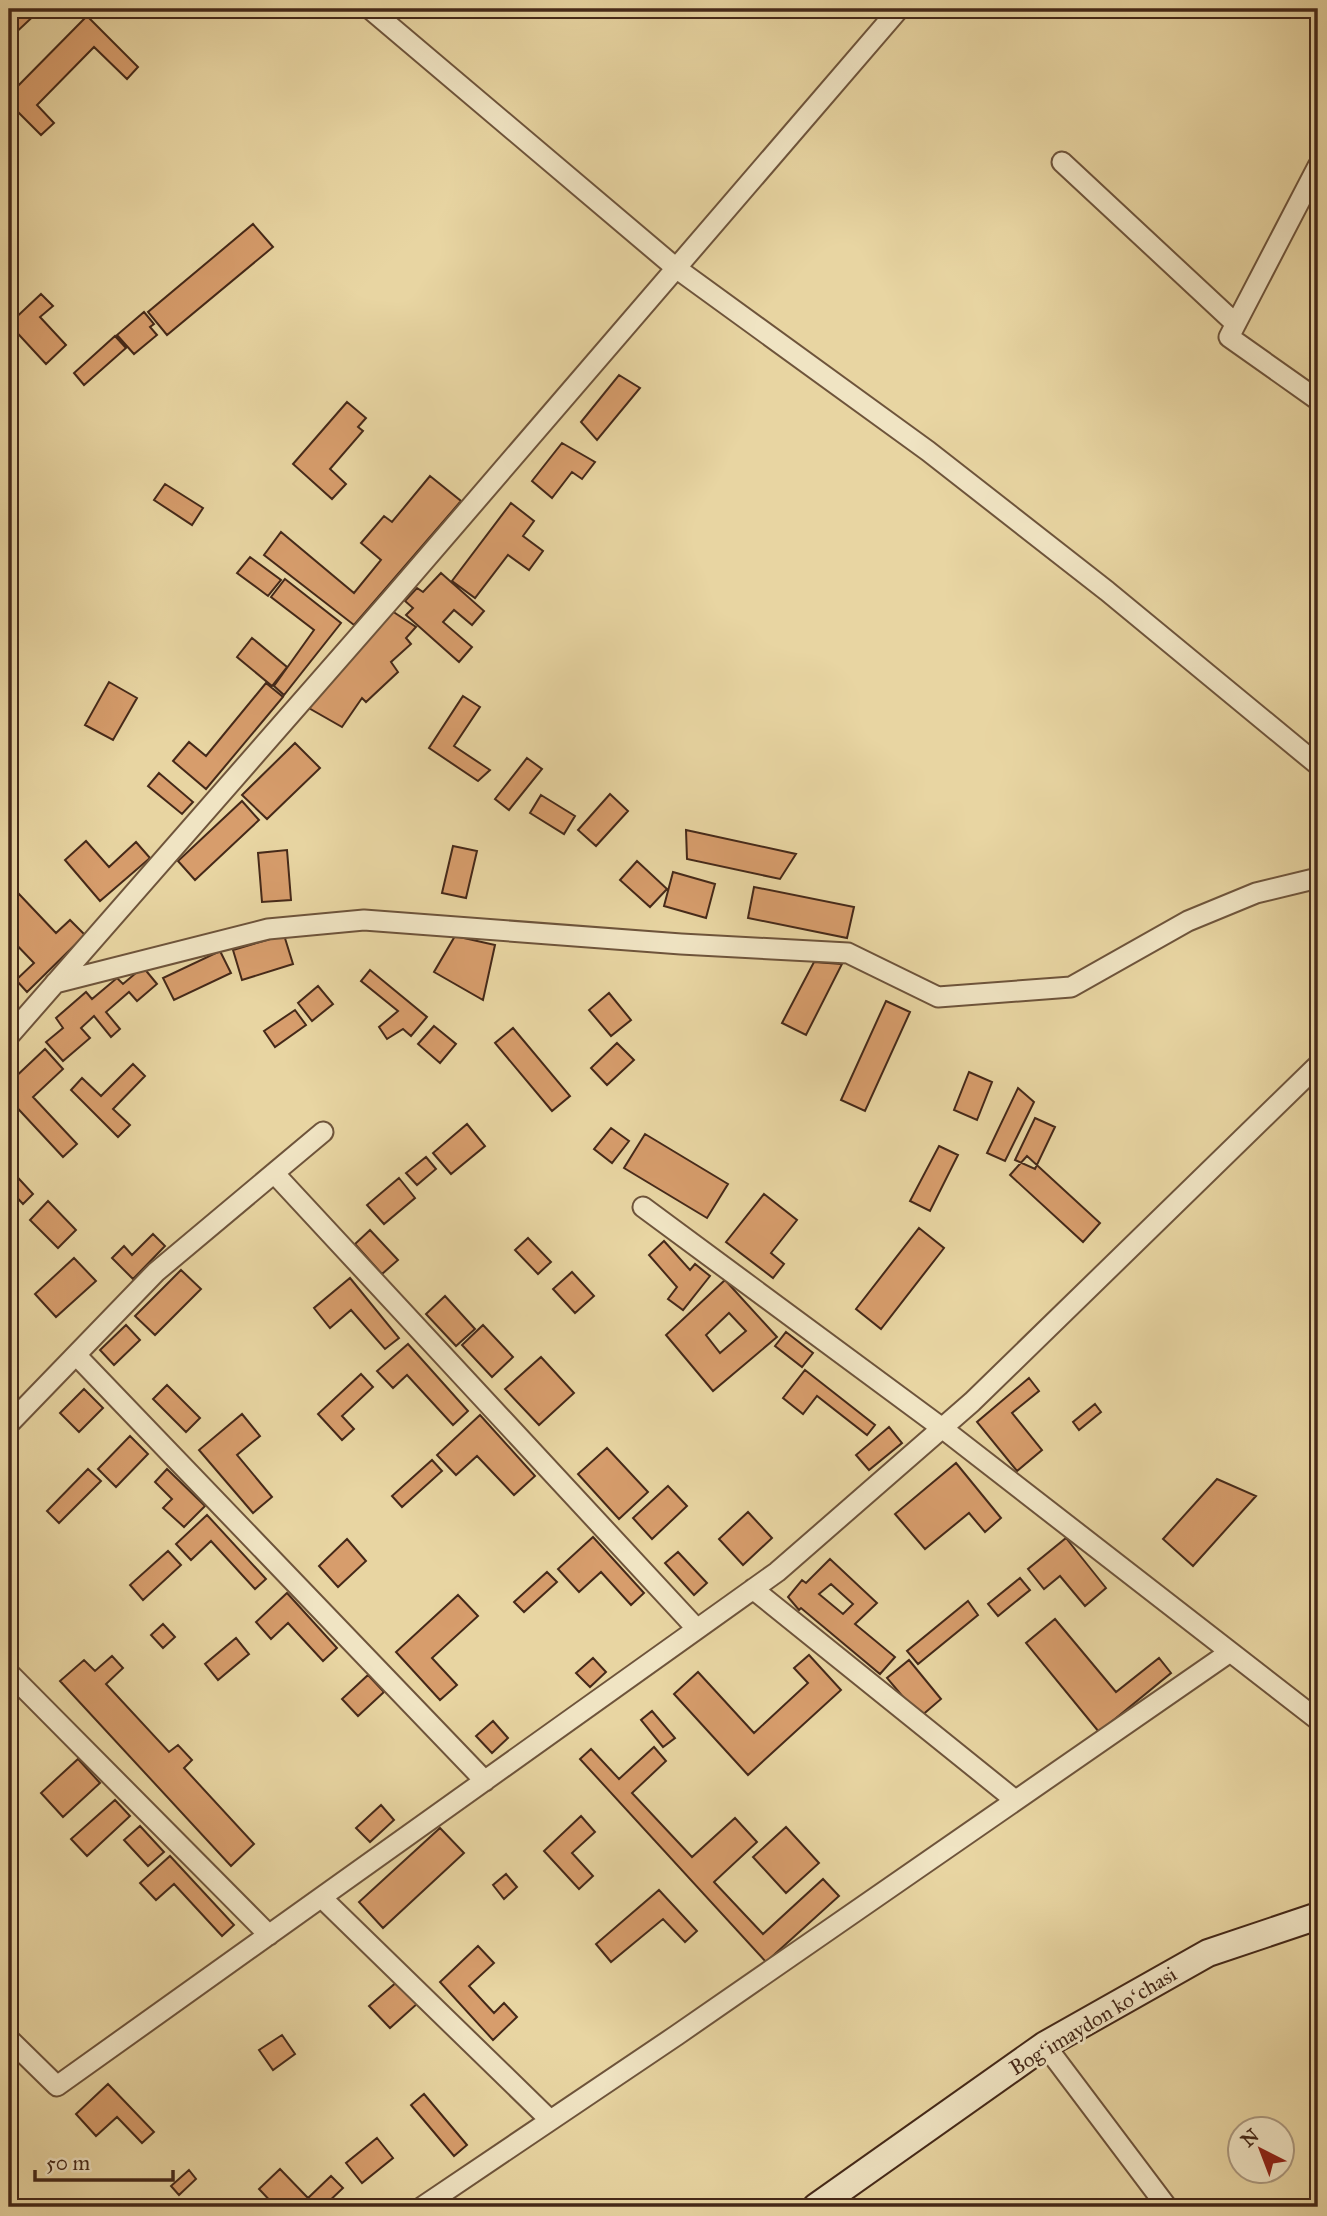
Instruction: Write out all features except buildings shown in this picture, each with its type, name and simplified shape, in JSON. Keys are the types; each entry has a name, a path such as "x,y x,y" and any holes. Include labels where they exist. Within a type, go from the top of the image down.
{"main road":[{"name":"Bogʻimaydon koʻchasi","path":"816,2207 1045,2045 1208,1953 1318,1916"}],"street":[{"path":"369,9 676,268 938,460 1107,591 1318,765"},
{"path":"9,1036 394,596 899,9"},
{"path":"1062,162 1236,324"},
{"path":"1318,166 1229,337 1318,400"},
{"path":"55,983 268,929 364,920 681,944 848,953 938,997 1070,987 1188,921 1256,893 1318,878"},
{"path":"9,2039 57,2086 777,1572 972,1402 1318,1065"},
{"path":"9,1424 156,1272 323,1132"},
{"path":"274,1173 697,1629"},
{"path":"643,1207 942,1428 1318,1720"},
{"path":"76,1355 485,1781"},
{"path":"753,1589 1015,1800"},
{"path":"422,2207 1230,1651"},
{"path":"9,1673 269,1935"},
{"path":"322,1898 550,2120"},
{"path":"1045,2045 1167,2207"}]}
